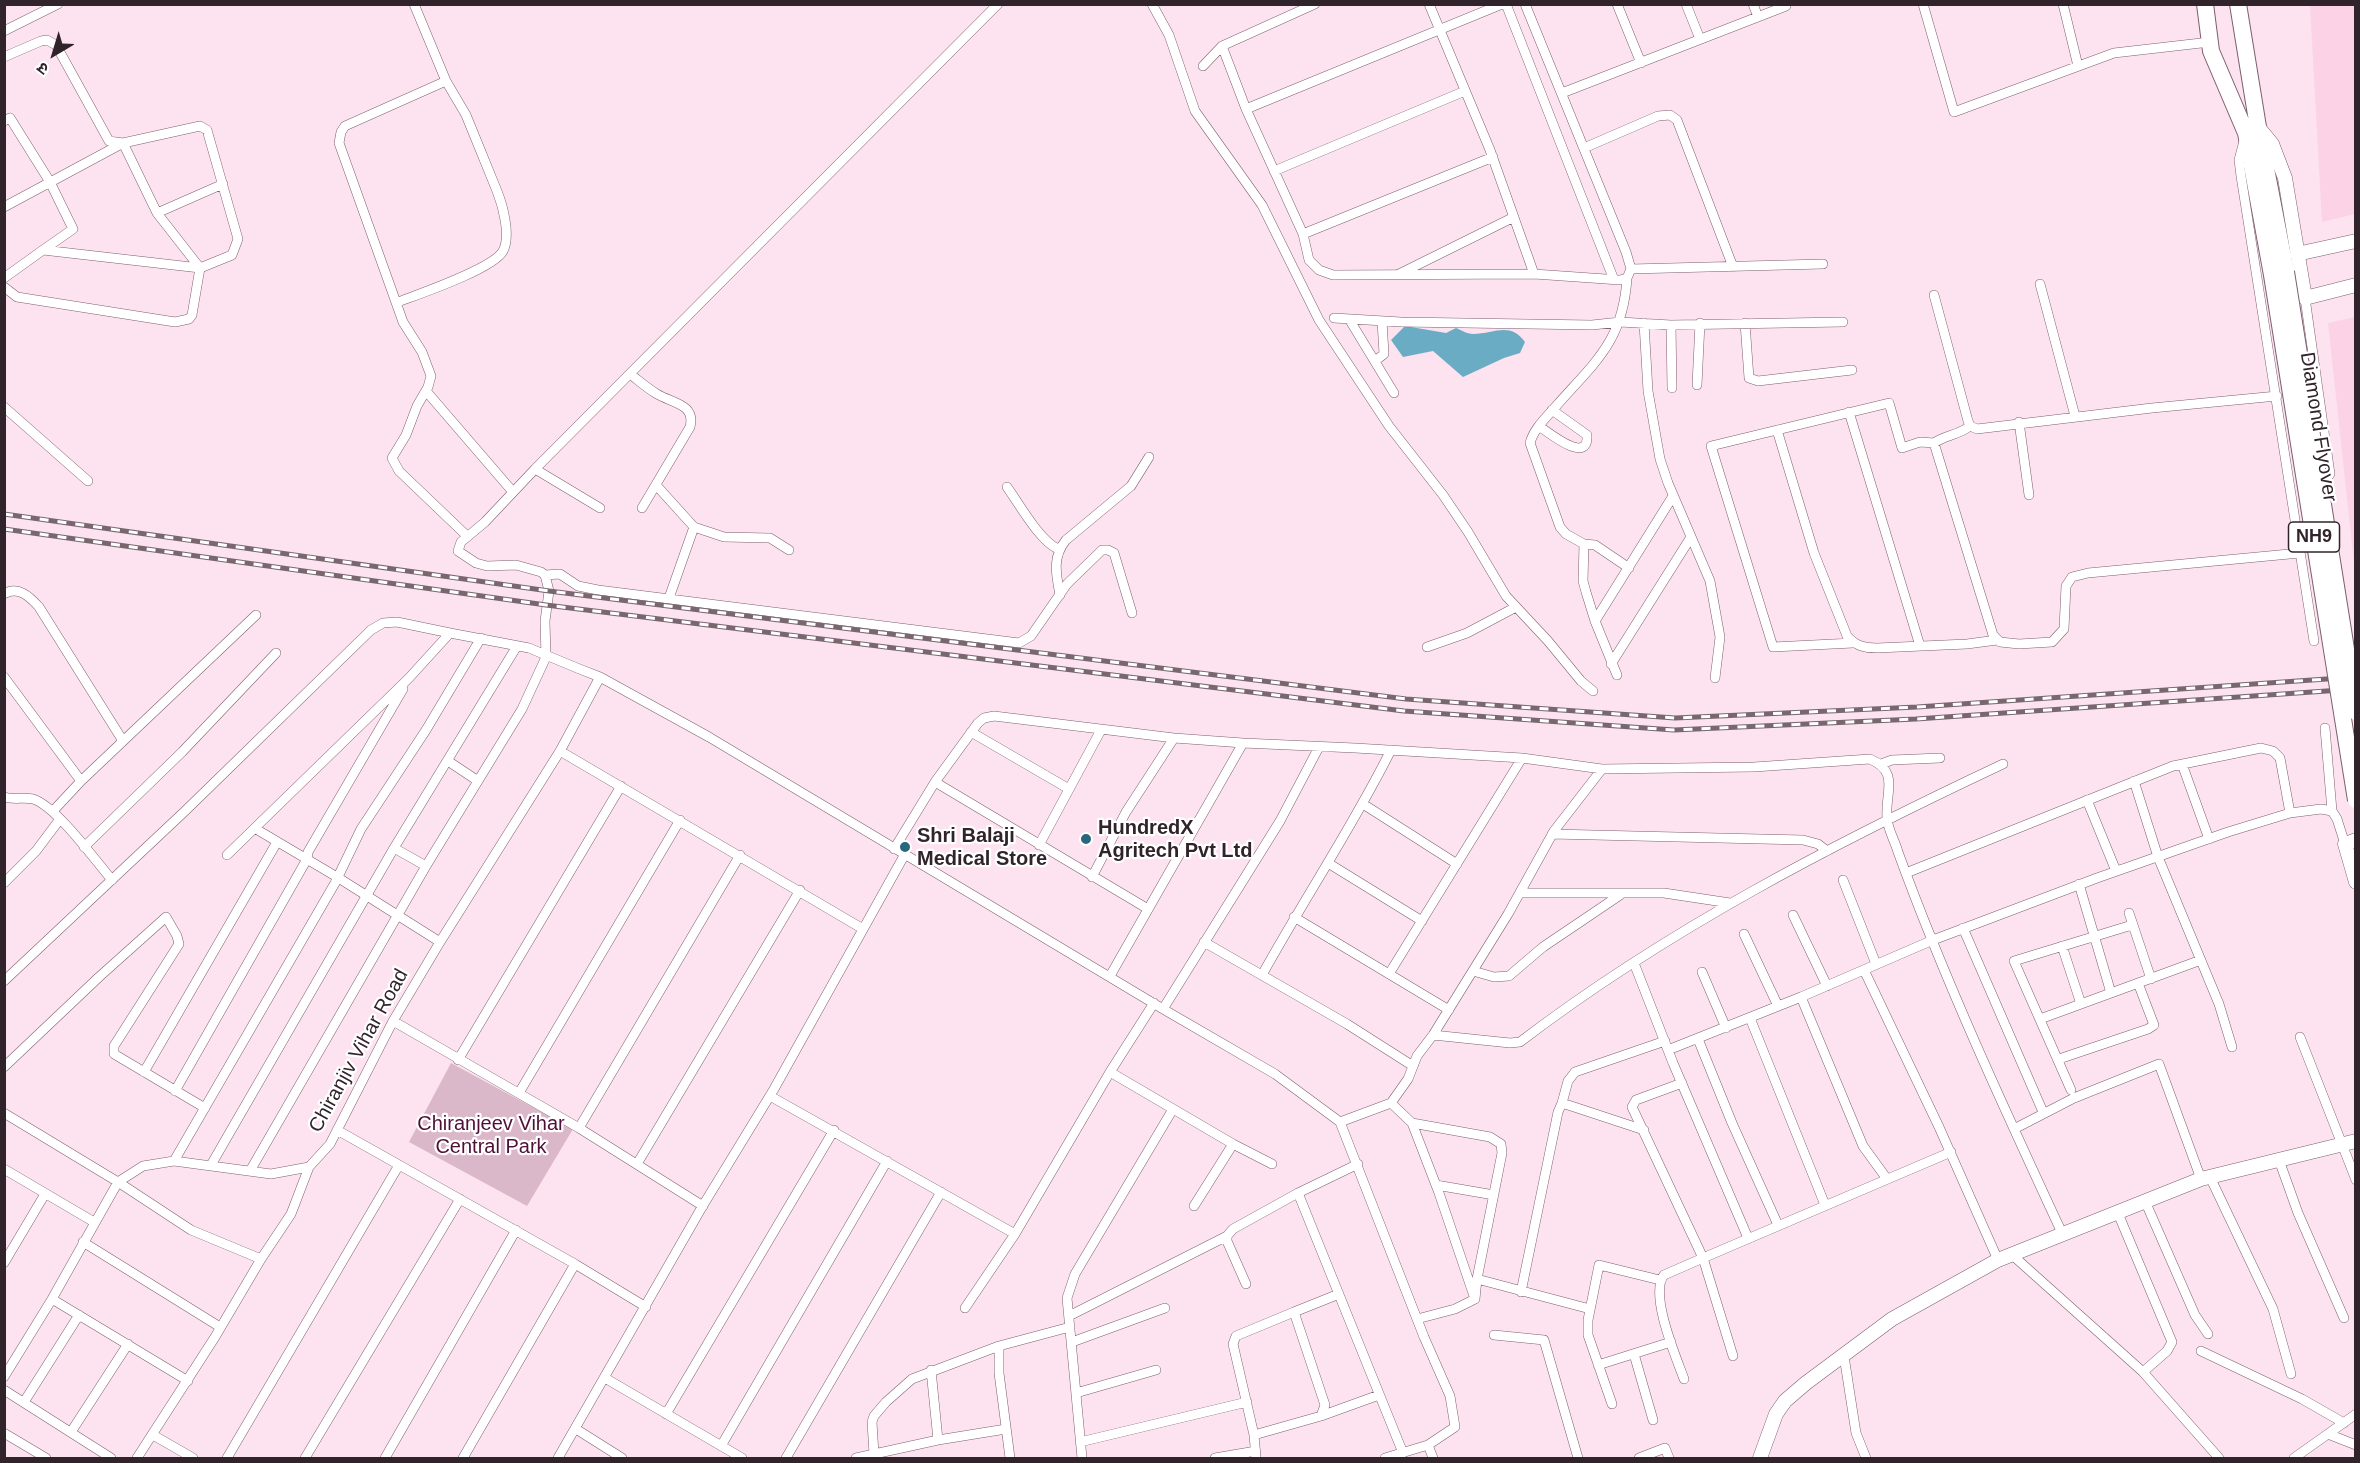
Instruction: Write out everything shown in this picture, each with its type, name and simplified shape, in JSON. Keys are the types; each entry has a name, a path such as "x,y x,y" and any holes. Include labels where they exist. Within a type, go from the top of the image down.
{"highway":[{"name":"NH9","path":"2205,4 2211,51 2252,130"},
{"name":"NH9","path":"2238,4 2252,130"},
{"name":"Diamond Flyover","path":"2252,130 2262,181 2355,800"},
{"name":"Diamond Flyover","path":"2262,181 2288,284 2355,712"}],"street":[{"path":"4,31 58,4"},
{"path":"398,302 448,283 495,260 504,250 506,234 501,202 466,115 447,81 414,4"},
{"path":"998,4 485,522 461,542 458,551 476,563 487,566 516,565 545,575 560,574 578,586 598,590 1019,643 1031,636 1067,584 1102,550 1108,550 1114,553 1132,613"},
{"path":"1152,4 1169,35 1195,111 1262,205 1319,320 1389,426 1443,495 1506,596 1581,681 1593,691"},
{"path":"1203,66 1222,46 1315,4"},
{"path":"1429,4 1492,157 1534,274"},
{"path":"1246,109 1502,4"},
{"path":"1506,4 1614,279"},
{"path":"1525,4 1626,252 1629,274 1620,322 1604,352 1552,410 1539,426 1530,443 1560,527 1566,534 1584,544 1595,545 1629,568"},
{"path":"1617,4 1641,63"},
{"path":"1686,4 1700,39"},
{"path":"1753,4 1758,17"},
{"path":"1923,4 1954,111 2114,53 2210,42"},
{"path":"2063,4 2078,66"},
{"path":"1562,93 1786,6"},
{"path":"4,57 41,41 47,40 56,45 109,141 123,143"},
{"path":"1222,46 1246,109 1303,234 1309,260 1318,270 1333,275 1534,274 1614,279 1629,274 1823,264"},
{"path":"447,81 345,126 340,132 339,143 404,322 422,352 431,376 406,435 392,458 399,471 467,536"},
{"path":"1274,171 1465,91"},
{"path":"1584,148 1658,116 1670,115 1677,120 1733,267"},
{"path":"4,121 10,118 50,182 73,229 4,278"},
{"path":"4,207 123,143 200,126 207,130 238,239 232,255 200,268 43,250"},
{"path":"2290,485 2325,480 2330,474 2285,178 2272,144 2252,130 2239,160 2314,641"},
{"path":"4,287 17,297 175,322 189,319 192,315 200,268 157,213 123,143"},
{"path":"1303,234 1492,157"},
{"path":"157,213 223,184"},
{"path":"1397,275 1514,217"},
{"path":"2297,254 2355,241"},
{"path":"2040,284 2075,416"},
{"path":"2305,298 2355,285"},
{"path":"1934,295 1970,426"},
{"path":"1334,318 1592,325 1620,322 1671,324 1844,322"},
{"path":"1349,319 1394,393"},
{"path":"1375,362 1384,354 1382,321"},
{"path":"1644,323 1648,391 1660,459 1673,496 1710,581 1720,636 1715,678"},
{"path":"1697,385 1700,323"},
{"path":"1745,323 1749,378 1758,381 1852,370"},
{"path":"1671,324 1672,388"},
{"path":"630,374 655,393 680,403 692,420 642,508"},
{"path":"426,391 513,492"},
{"path":"1970,426 1980,429 2019,422 2277,396"},
{"path":"1970,426 1962,433 1939,439 1934,443 1920,442 1902,448 1888,403 1712,446 1773,647 1853,643 1866,648 1967,644 1997,640"},
{"path":"4,407 88,481"},
{"path":"1539,426 1571,446 1578,448 1583,446 1587,441 1587,435 1552,410"},
{"path":"1849,412 1920,646"},
{"path":"2019,422 2029,495"},
{"path":"1777,430 1814,553 1847,636 1853,643"},
{"path":"1934,443 1993,635 2000,642 2019,644 2052,642 2059,637 2064,629 2066,586 2072,577 2088,573 2301,552"},
{"path":"1060,595 1056,559 1058,549 1131,486 1149,457"},
{"path":"535,469 600,508"},
{"path":"656,485 694,527 724,537 770,538 789,550"},
{"path":"1007,487 1043,538 1058,549"},
{"path":"1594,621 1673,496"},
{"path":"669,598 694,527"},
{"path":"1611,664 1691,537"},
{"path":"1584,544 1583,581 1594,621 1617,675"},
{"path":"250,1171 426,866 522,709 546,657 545,621 549,591 545,575"},
{"path":"4,594 9,591 22,592 30,596 39,607 123,741"},
{"path":"1427,647 1467,633 1516,607"},
{"path":"53,811 81,781 256,615"},
{"path":"4,981 371,630 383,623 397,622 529,648 600,678 734,751 894,849 1275,1074 1340,1122 1417,1319 1450,1396 1455,1426 1428,1445 1385,1458"},
{"path":"227,855 409,678 450,633"},
{"path":"174,1161 337,877 361,829 426,730 481,638"},
{"path":"211,1165 394,848 517,646"},
{"path":"84,847 182,752 276,653"},
{"path":"4,677 81,781"},
{"path":"176,1091 307,860 308,852 409,678"},
{"name":"Chiranjiv Vihar Road","path":"309,1167 330,1144 393,1021 560,751 600,678"},
{"path":"894,849 935,782 971,732 984,718 994,716 1174,738 1522,758 1602,769 1754,767 1870,759 1881,764 1888,775 1886,819 1906,873 1932,940 2062,1233"},
{"path":"2325,728 2332,811 2350,842 2355,882"},
{"path":"1039,845 1101,730"},
{"path":"971,732 1069,789"},
{"path":"1092,877 1126,812 1174,738"},
{"path":"1110,976 1243,743"},
{"path":"1163,1009 1280,821 1319,747"},
{"path":"1906,873 2134,781 2182,764 2261,748 2273,751 2280,758 2290,813"},
{"path":"1262,975 1294,917 1363,804 1391,750"},
{"path":"560,751 863,929"},
{"path":"1389,974 1522,758"},
{"path":"1881,764 1892,760 1940,758"},
{"path":"448,761 478,781"},
{"path":"1434,1035 1510,1043 1520,1042 1570,1004 1730,903 1886,819 2003,764"},
{"path":"2182,764 2209,839"},
{"path":"1340,1122 1391,1102 1408,1079 1417,1056 1434,1035 1520,893 1552,834 1602,769"},
{"path":"2134,781 2158,857 2219,1004 2232,1047"},
{"path":"935,782 1148,909"},
{"path":"458,1060 621,786"},
{"path":"4,797 31,799 53,811 112,880"},
{"path":"2087,800 2116,872"},
{"path":"1363,804 1457,864"},
{"path":"1521,1292 1558,1112 1568,1081 1575,1072 1698,1039 1932,940 2079,884 2209,839 2290,813 2321,809 2332,811"},
{"path":"4,883 36,851 60,819"},
{"path":"519,1093 680,820"},
{"path":"256,829 440,942"},
{"path":"1552,834 1803,840 1818,844 1827,851"},
{"path":"144,1072 277,842"},
{"path":"394,848 426,866"},
{"path":"558,1458 703,1206 770,1096 905,854"},
{"path":"579,1128 740,855"},
{"path":"1328,863 1422,921"},
{"path":"1843,880 1876,964"},
{"path":"2079,884 2111,993"},
{"path":"637,1164 800,890"},
{"path":"1520,893 1620,895 1664,893 1730,903"},
{"path":"1473,971 1494,977 1509,976 1543,947 1620,895"},
{"path":"2129,913 2151,979"},
{"path":"1793,915 1827,986"},
{"path":"4,1067 166,917 179,944 114,1046 114,1054 205,1108"},
{"path":"1294,917 1449,1010"},
{"path":"2071,1090 2014,961 2132,924"},
{"path":"1963,928 2043,1112"},
{"path":"1744,934 1778,1006"},
{"path":"1204,942 1347,1024 1413,1066"},
{"path":"2062,946 2081,1004"},
{"path":"2040,1019 2201,960"},
{"path":"1635,963 1682,1083 1748,1238"},
{"path":"1864,970 2004,1257 2143,1372 2219,1458"},
{"path":"1702,972 1726,1028"},
{"path":"2059,1059 2154,1025 2138,983"},
{"path":"1801,997 1863,1146 1887,1179"},
{"path":"965,1308 1015,1234 1110,1072 1154,1003"},
{"path":"1750,1018 1825,1205"},
{"path":"393,1021 579,1128 703,1206"},
{"path":"2300,1037 2355,1180"},
{"path":"1698,1039 1732,1123 1778,1225"},
{"path":"2014,1129 2043,1112 2159,1064 2206,1178 2272,1309 2291,1374"},
{"path":"1110,1072 1233,1144 1272,1164"},
{"path":"1682,1083 1636,1100 1632,1107 1703,1258 1733,1356"},
{"path":"770,1096 1015,1234"},
{"path":"1391,1102 1412,1123 1475,1299"},
{"path":"1562,1103 1644,1130"},
{"path":"1082,1458 1067,1298 1076,1274 1173,1109"},
{"path":"4,1113 118,1182 191,1230 261,1259"},
{"path":"1412,1123 1490,1137 1501,1144 1502,1153 1475,1299"},
{"path":"337,1130 516,1230 646,1307"},
{"path":"666,1414 834,1130"},
{"path":"1760,1458 1776,1414 1785,1401 1806,1383 1892,1319 2004,1257 2206,1178 2355,1141"},
{"path":"1194,1206 1233,1144"},
{"path":"1684,1379 1660,1301 1660,1280 1664,1275 1951,1152"},
{"path":"2279,1160 2298,1213 2344,1318"},
{"path":"4,1377 52,1299 118,1182 142,1166 174,1161 271,1174 309,1167"},
{"path":"721,1446 887,1161"},
{"path":"1069,1316 1227,1236 1239,1225 1358,1164"},
{"path":"227,1458 399,1165"},
{"path":"137,1458 188,1381 261,1259 291,1214 309,1167"},
{"path":"4,1169 94,1222"},
{"path":"1436,1185 1494,1195"},
{"path":"786,1458 941,1192"},
{"path":"1298,1193 1403,1453"},
{"path":"4,1263 45,1194"},
{"path":"305,1458 460,1199"},
{"path":"2145,1201 2195,1315 2208,1334"},
{"path":"2117,1212 2172,1342 2167,1351 2143,1372"},
{"path":"385,1458 516,1230"},
{"path":"1227,1236 1227,1241 1246,1284"},
{"path":"83,1242 220,1327"},
{"path":"463,1458 575,1264"},
{"path":"1612,1404 1588,1335 1590,1309 1599,1265 1660,1280"},
{"path":"1477,1279 1590,1309"},
{"path":"1215,1458 1256,1455 1247,1402 1233,1344 1236,1336 1339,1294"},
{"path":"52,1299 188,1381"},
{"path":"1417,1319 1455,1309 1475,1299"},
{"path":"1072,1342 1165,1308"},
{"path":"1294,1312 1325,1404 1321,1416"},
{"path":"24,1402 79,1315"},
{"path":"874,1454 872,1422 874,1416 912,1379 999,1346 1070,1327"},
{"path":"1494,1335 1544,1340 1578,1458"},
{"path":"1598,1365 1671,1342"},
{"path":"71,1432 128,1344"},
{"path":"999,1346 999,1373 1010,1458"},
{"path":"2201,1351 2302,1399 2344,1423"},
{"path":"1634,1354 1653,1420"},
{"path":"1844,1356 1856,1433 1866,1458"},
{"path":"931,1370 938,1440"},
{"path":"1076,1393 1156,1370"},
{"path":"606,1377 742,1458"},
{"path":"4,1390 111,1458"},
{"path":"1254,1436 1380,1395"},
{"path":"1080,1442 1247,1402"},
{"path":"2294,1458 2355,1414"},
{"path":"576,1430 622,1458"},
{"path":"856,1458 938,1440 1006,1430"},
{"path":"4,1433 46,1458"},
{"path":"2328,1434 2355,1445"},
{"path":"153,1435 193,1458"},
{"path":"1428,1445 1433,1458"},
{"path":"1639,1458 1665,1448 1669,1458"}],"shaded area":[{"path":"2310,5 2355,5 2355,214 2322,222"},
{"path":"2356,317 2355,572 2328,323"}],"green space":[{"name":"Chiranjeev Vihar Central Park","path":"451,1063 573,1129 527,1206 409,1142"}],"water":[{"path":"1405,326 1446,333 1456,328 1473,334 1507,330 1514,332 1525,342 1520,353 1463,377 1433,351 1403,357 1391,340"}],"railway":[{"path":"4,514 549,591 1406,699 1675,718 1917,707 2356,677"},
{"path":"4,529 546,605 1404,711 1674,730 1916,719 2356,689"}],"place":[{"name":"HundredX Agritech Pvt Ltd","path":"1086,839"},
{"name":"Shri Balaji Medical Store","path":"905,847"}]}
